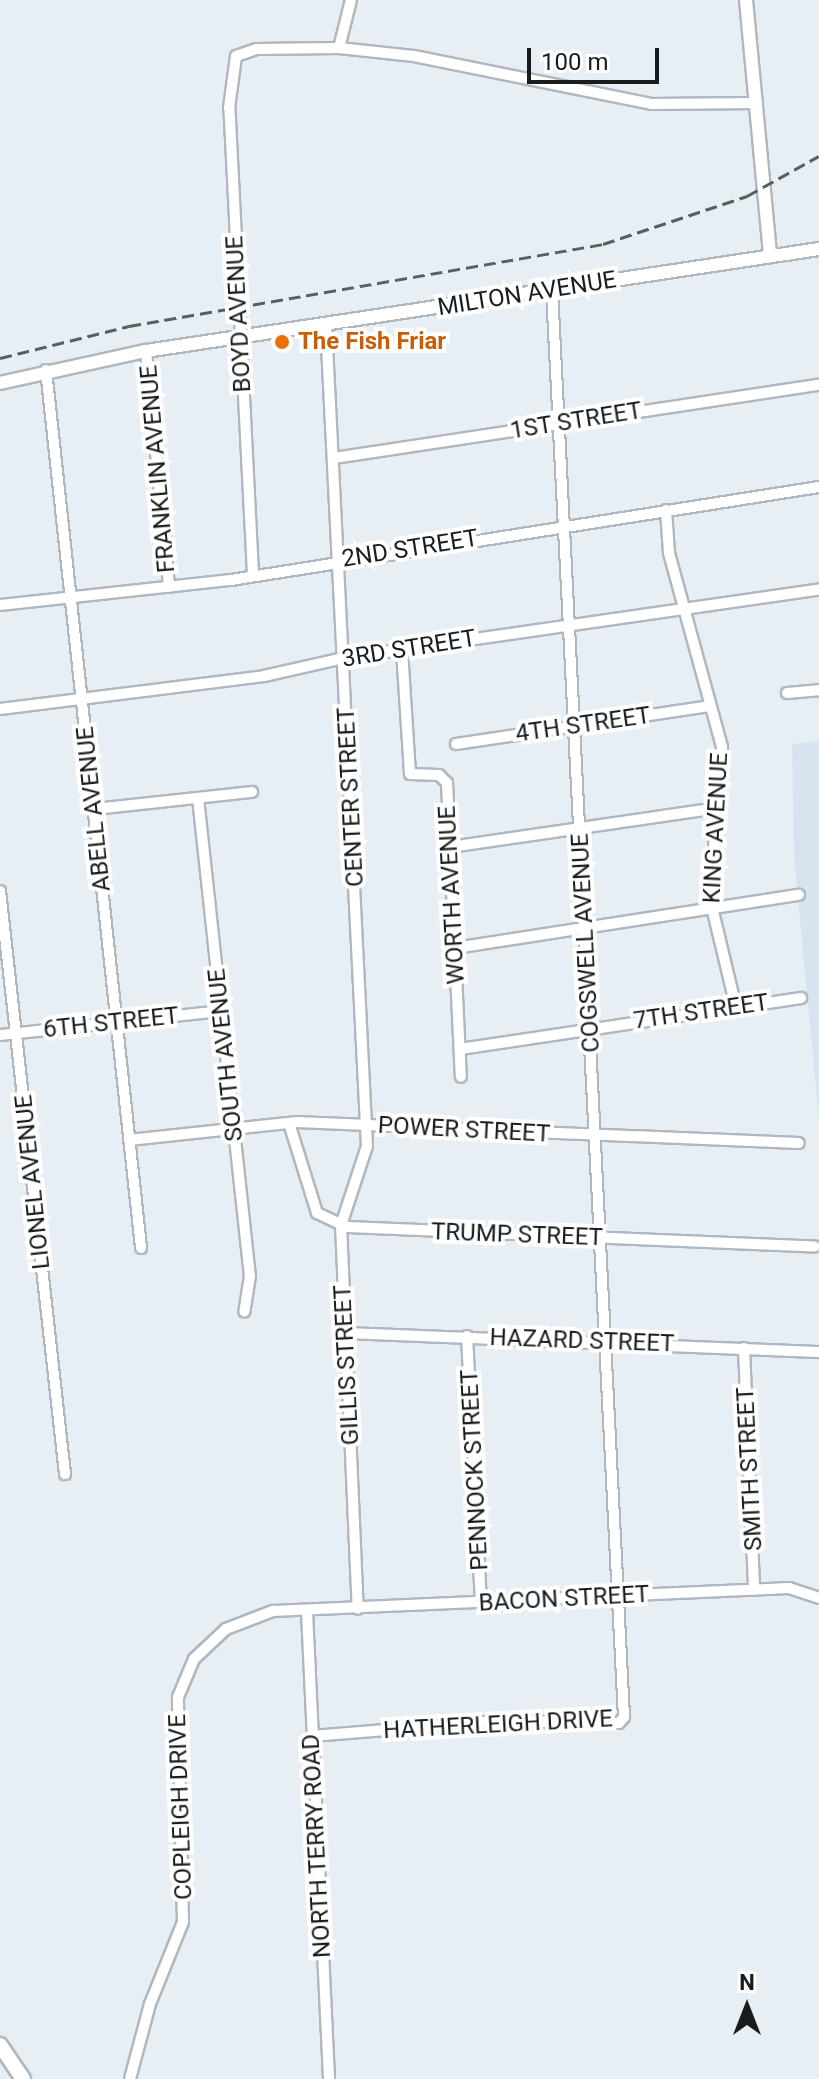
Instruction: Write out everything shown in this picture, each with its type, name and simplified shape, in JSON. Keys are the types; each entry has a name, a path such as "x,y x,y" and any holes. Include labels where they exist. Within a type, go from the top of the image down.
{"highway":[{"path":"0,2045 23,2079"}],"main road":[{"path":"746,0 770,255"},
{"name":"MILTON AVENUE","path":"0,383 46,370 146,351 819,249"}],"street":[{"path":"351,0 339,48 414,56 651,104 757,103"},
{"name":"BOYD AVENUE","path":"253,574 229,108 236,56 256,49 339,48"},
{"name":"COGSWELL AVENUE","path":"552,290 622,1658"},
{"name":"CENTER STREET","path":"326,325 366,1126"},
{"name":"FRANKLIN AVENUE","path":"146,351 169,587"},
{"name":"ABELL AVENUE","path":"46,370 141,1248"},
{"name":"1ST STREET","path":"334,458 819,385"},
{"name":"2ND STREET","path":"0,605 169,587 819,487"},
{"name":"KING AVENUE","path":"666,510 669,553 724,762 716,808 711,909 736,1007"},
{"name":"3RD STREET","path":"0,709 264,676 343,658 819,589"},
{"name":"WORTH AVENUE","path":"402,650 410,774 439,775 447,783 461,1077"},
{"path":"787,693 819,690"},
{"name":"4TH STREET","path":"456,744 709,706"},
{"path":"95,809 252,792"},
{"name":"SOUTH AVENUE","path":"198,798 250,1276 244,1312"},
{"path":"450,847 716,808"},
{"name":"LIONEL AVENUE","path":"0,891 65,1474"},
{"path":"455,948 799,895"},
{"name":"7TH STREET","path":"460,1049 801,998"},
{"name":"6TH STREET","path":"0,1035 222,1011"},
{"path":"289,1123 317,1213 341,1225"},
{"name":"POWER STREET","path":"129,1140 289,1123 799,1143"},
{"name":"GILLIS STREET","path":"358,1609 341,1225 367,1146 366,1126"},
{"name":"TRUMP STREET","path":"341,1225 815,1247"},
{"name":"HAZARD STREET","path":"345,1333 819,1352"},
{"name":"PENNOCK STREET","path":"467,1336 481,1603"},
{"name":"SMITH STREET","path":"744,1348 754,1590"},
{"name":"BACON STREET","path":"307,1612 789,1588 819,1598"},
{"name":"NORTH TERRY ROAD","path":"307,1612 329,2079"},
{"name":"COPLEIGH DRIVE","path":"130,2079 150,2004 183,1922 178,1755 182,1681 201,1649 226,1629 252,1615 307,1612"},
{"name":"HATHERLEIGH DRIVE","path":"312,1736 495,1721 619,1723 622,1658"}],"shaded area":[{"path":"819,741 819,1120 794,857 792,744"}],"railway":[{"path":"0,358 129,326 603,244 747,196 819,156"}],"place":[{"name":"The Fish Friar","path":"282,342"}]}
